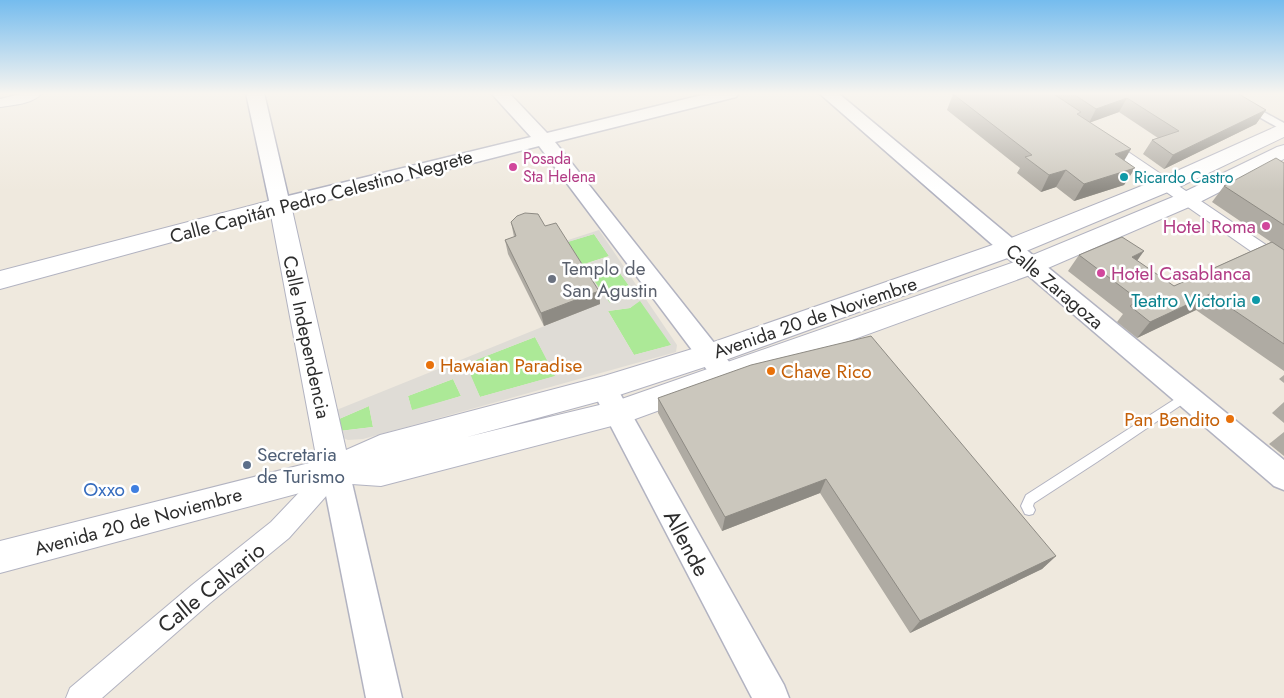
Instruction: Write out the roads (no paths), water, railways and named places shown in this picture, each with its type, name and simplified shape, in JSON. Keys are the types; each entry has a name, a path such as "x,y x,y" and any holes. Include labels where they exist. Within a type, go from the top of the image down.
{"main road":[{"name":"Avenida 20 de Noviembre","path":"1021,257 1284,128"},
{"name":"Avenida 20 de Noviembre","path":"0,557 335,470 382,472 611,401 1188,199 1284,151"},
{"name":"Calle Capitán Pedro Celestino Negrete","path":"0,280 280,205"},
{"name":"Calle Independencia","path":"280,205 335,470"}],"street":[{"name":"Calle Independencia","path":"262,126 280,205"},
{"path":"531,126 544,139 717,365"},
{"name":"Calle Capitán Pedro Celestino Negrete","path":"280,205 598,126"},
{"name":"Calle Zaragoza","path":"866,126 1284,477"},
{"path":"1095,136 1284,266"},
{"name":"Allende","path":"611,401 771,698"},
{"name":"Calle Independencia","path":"335,470 384,698"},
{"name":"Calle Calvario","path":"80,698 201,594 280,530 335,470"}],"lane":[{"path":"1029,510 1027,506 1030,499 1093,460 1186,396"}],"place":[{"name":"Posada Sta Helena","path":"513,167"},
{"name":"Ricardo Castro","path":"1124,177"},
{"name":"Hotel Roma","path":"1266,226"},
{"name":"Hotel Casablanca","path":"1101,273"},
{"name":"Templo de San Agustin","path":"552,279"},
{"name":"Teatro Victoria","path":"1256,300"},
{"name":"Hawaian Paradise","path":"430,365"},
{"name":"Chave Rico","path":"771,371"},
{"name":"Pan Bendito","path":"1230,419"},
{"name":"Secretaria de Turismo","path":"247,465"},
{"name":"Oxxo","path":"135,489"}]}
